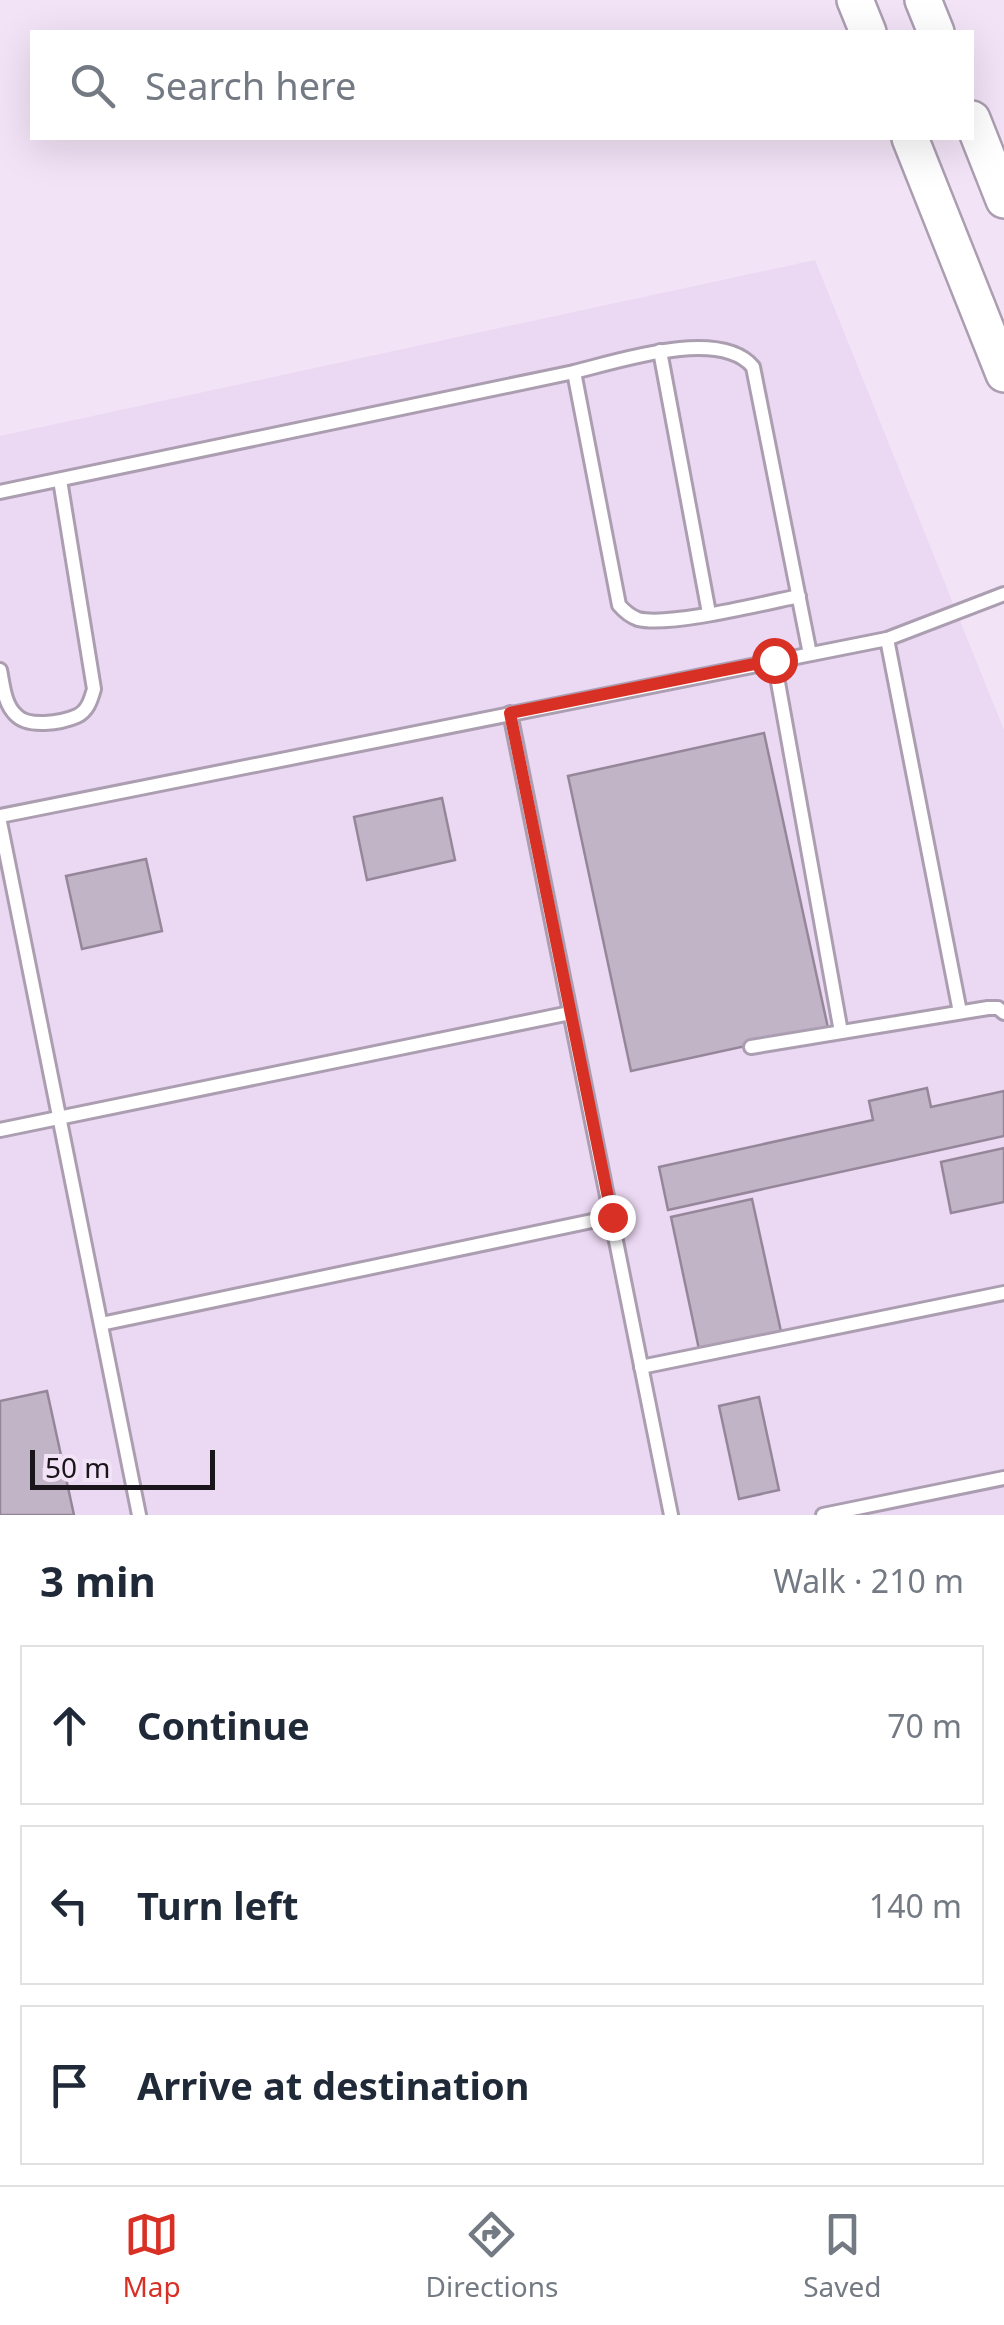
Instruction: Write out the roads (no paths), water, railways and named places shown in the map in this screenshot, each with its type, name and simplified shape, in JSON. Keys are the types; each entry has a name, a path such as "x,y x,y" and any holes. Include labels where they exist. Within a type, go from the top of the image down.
{"street":[{"path":"856,0 867,30"},
{"path":"923,0 935,30"},
{"path":"974,125 1004,200"},
{"path":"911,140 1004,374"}],"lane":[{"path":"0,492 660,351 731,350 745,357 753,367 810,654"},
{"path":"660,351 709,614"},
{"path":"574,372 619,605 627,614 648,620 709,614 799,596"},
{"path":"0,670 8,704 18,718 33,724 79,716 94,690 60,480"},
{"path":"139,1515 0,819 887,639 1004,594"},
{"path":"887,639 960,1012"},
{"path":"774,660 842,1032"},
{"path":"510,713 671,1515"},
{"path":"752,1047 960,1012 998,1008 1004,1014"},
{"path":"0,1130 570,1013"},
{"path":"101,1324 612,1217"},
{"path":"641,1368 1004,1293"},
{"path":"823,1515 882,1509 1004,1478"}]}
